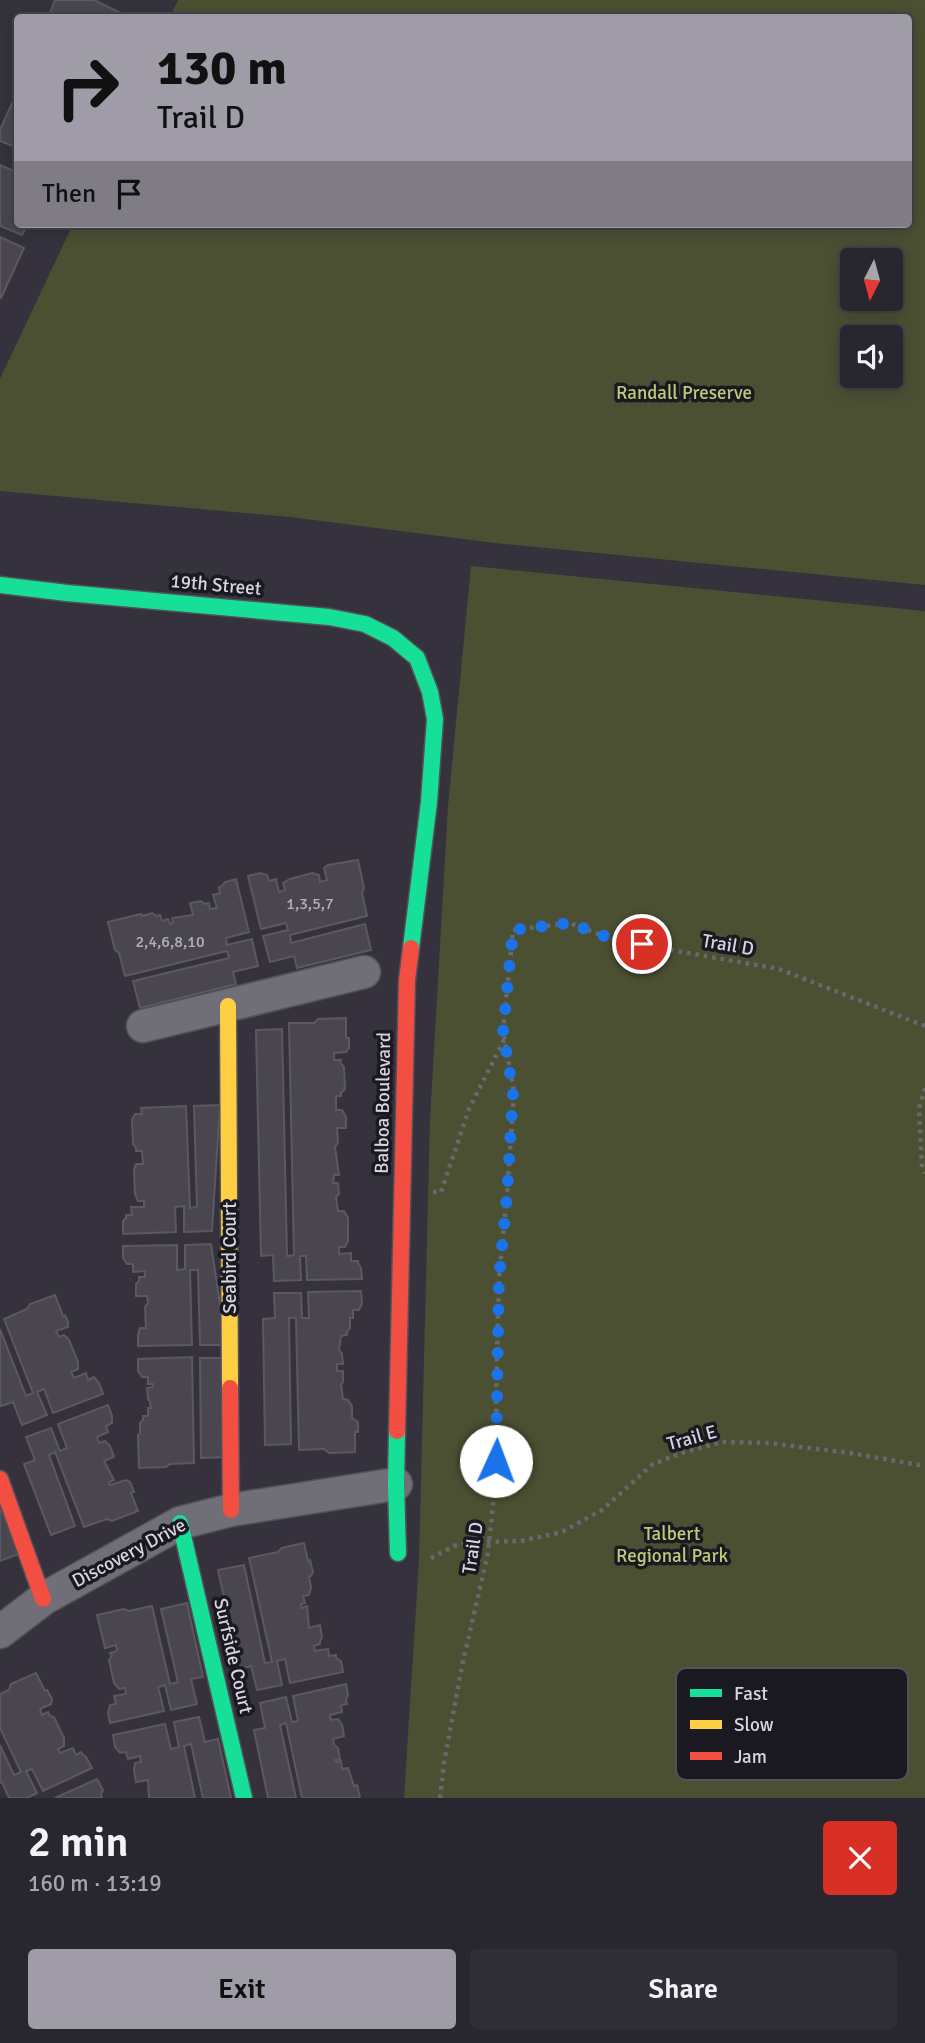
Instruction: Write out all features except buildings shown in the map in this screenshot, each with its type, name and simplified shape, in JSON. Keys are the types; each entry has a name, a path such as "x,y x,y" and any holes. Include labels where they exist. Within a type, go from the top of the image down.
{"street":[{"name":"19th Street","path":"0,584 67,593 329,617 365,624 393,638 417,658"},
{"name":"Balboa Boulevard","path":"398,1553 396,1484 407,981 429,802 435,719 430,692 417,658"},
{"path":"143,1026 364,972"},
{"name":"Seabird Court","path":"228,1006 231,1510"},
{"path":"0,1479 43,1599"},
{"name":"Discovery Drive","path":"0,1632 43,1599 180,1523 231,1510 396,1484"},
{"name":"Surfside Court","path":"180,1523 244,1798"}],"path":[{"name":"Trail D","path":"440,1798 462,1666 489,1541 498,1439 496,1399 499,1278 513,1092 503,1031 513,930 569,923 615,940 779,969 925,1026"},
{"path":"402,1191 441,1192 469,1109 505,1039"},
{"path":"925,1088 919,1109 922,1168 925,1173"},
{"name":"Trail E","path":"422,1560 470,1542 521,1541 562,1532 602,1510 653,1464 722,1442 769,1443 925,1466"}],"green space":[{"name":"Randall Preserve","path":"178,0 925,0 925,585 495,543 290,517 0,491 0,379 71,228 912,228 912,14 171,14"},
{"name":"Talbert Regional Park","path":"471,566 925,611 925,1798 404,1798 419,1561 430,1120 448,806"}],"traffic: fast":[{"path":"0,585 329,617 365,624 393,638 417,658 430,692 435,719 429,802 411,948"},
{"path":"397,1431 398,1553"},
{"path":"180,1523 244,1798"}],"traffic: slow":[{"path":"228,1006 230,1388"}],"traffic: jam":[{"path":"397,1431 407,980 411,948"},
{"path":"230,1388 231,1510"},
{"path":"0,1479 43,1599"}],"route":[{"path":"496,1461 499,1278 513,1092 503,1031 513,930 569,923 615,940 642,944"}]}
